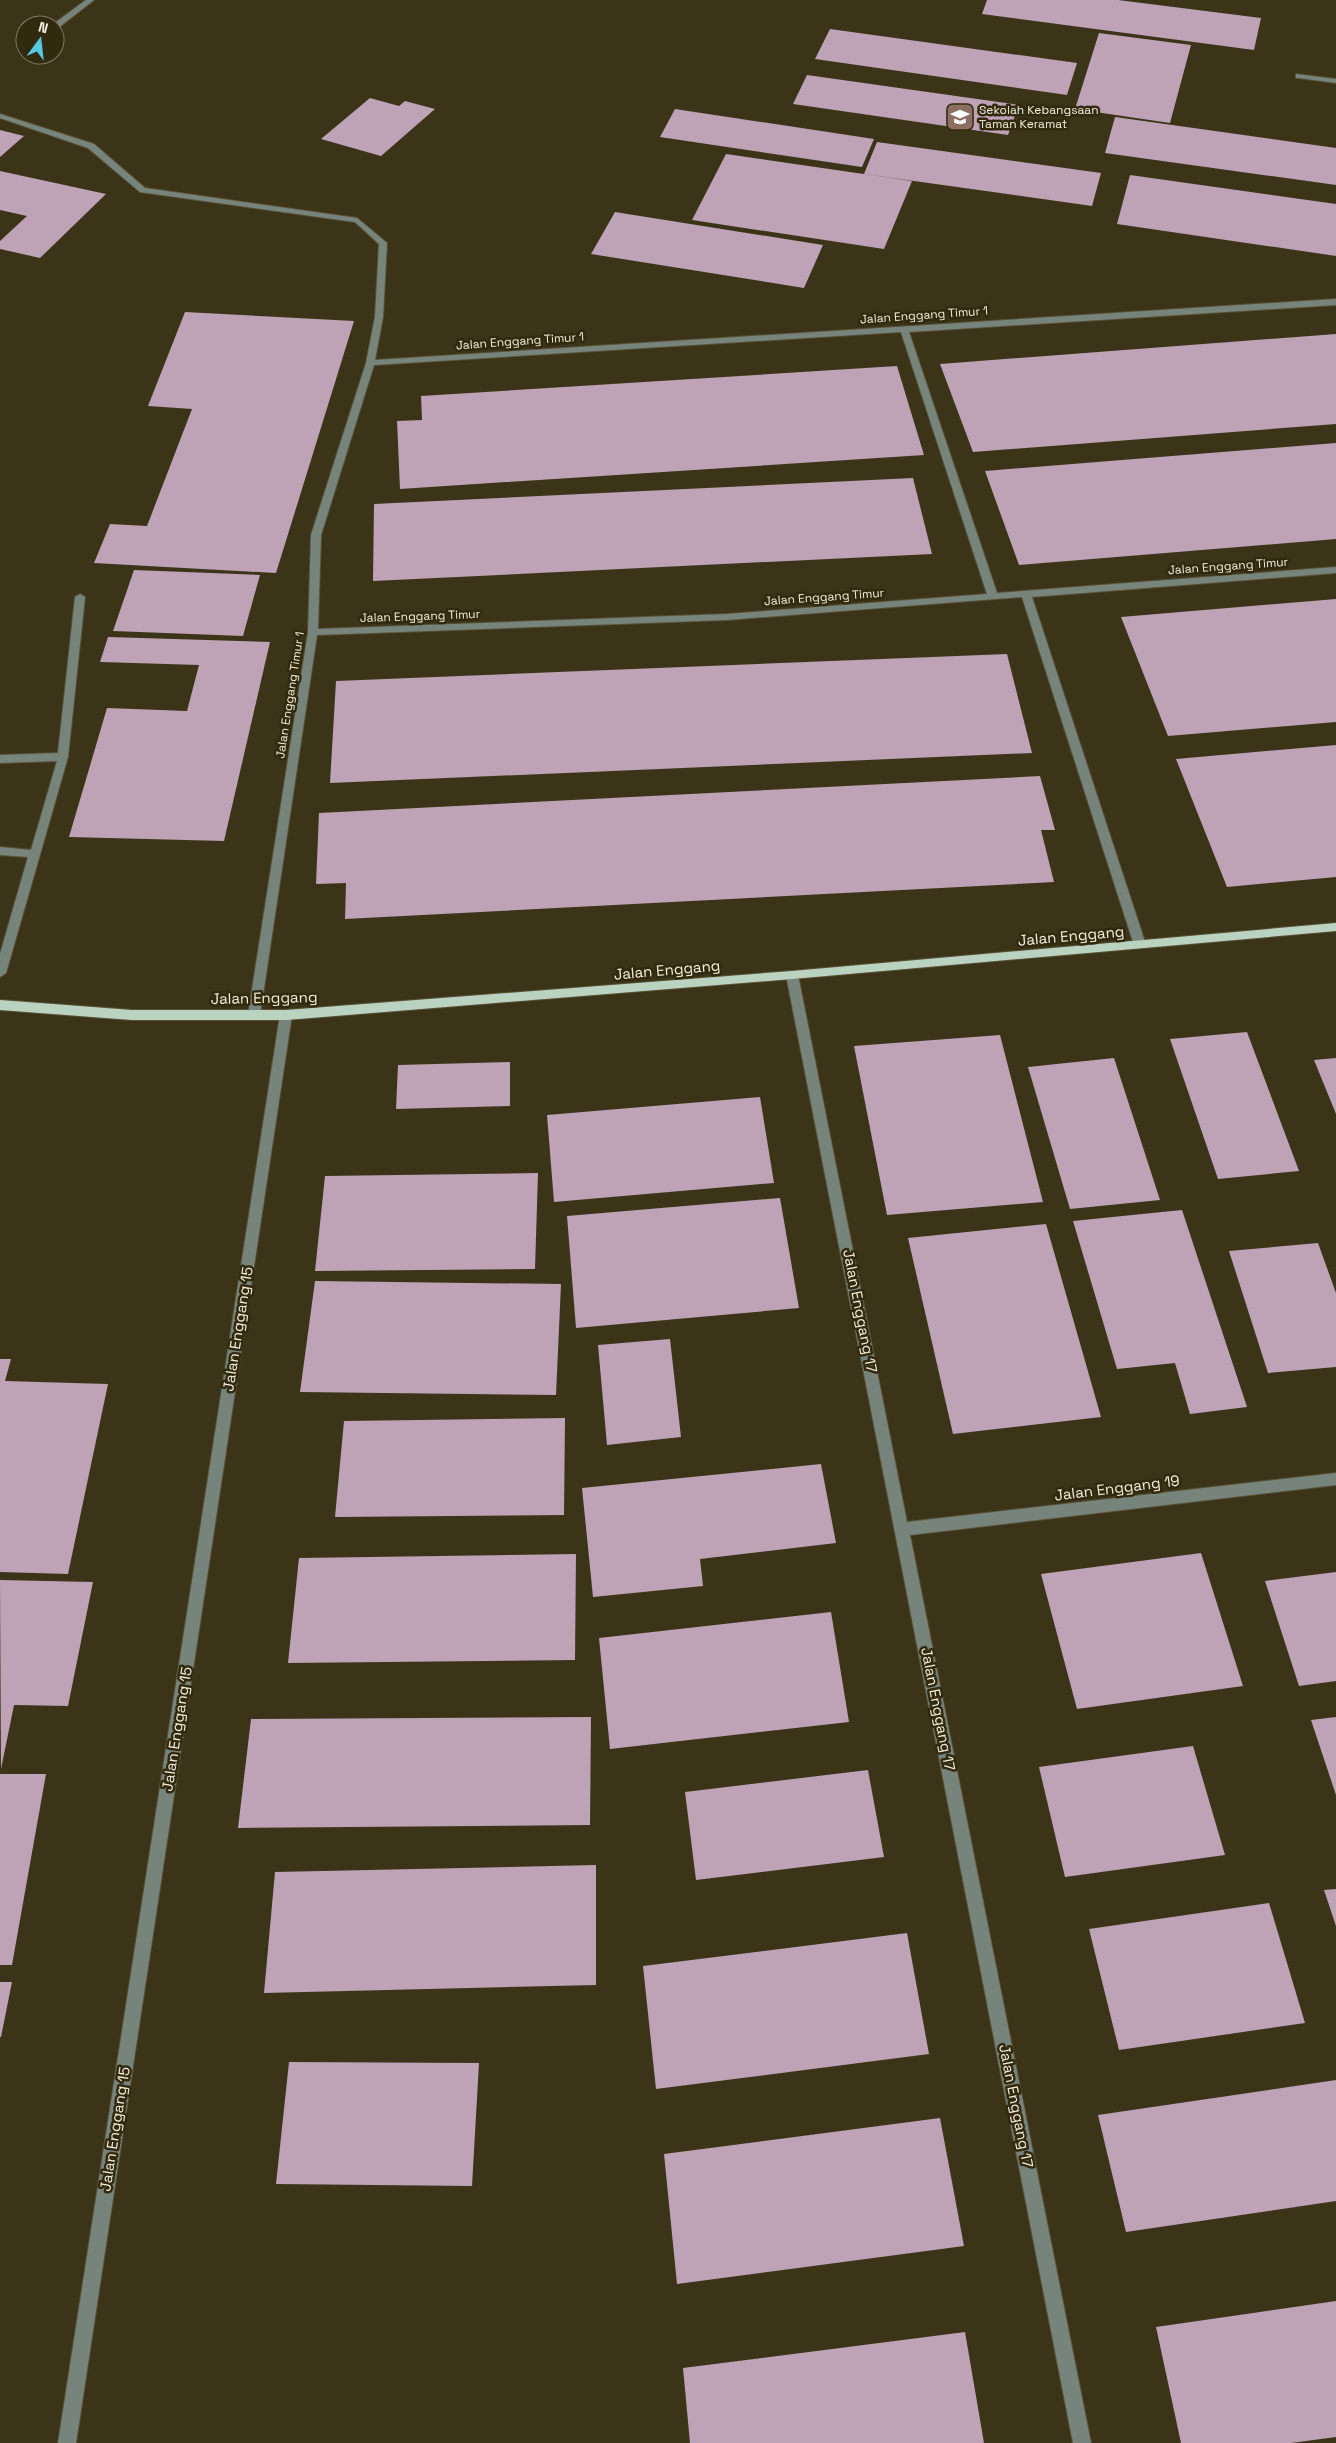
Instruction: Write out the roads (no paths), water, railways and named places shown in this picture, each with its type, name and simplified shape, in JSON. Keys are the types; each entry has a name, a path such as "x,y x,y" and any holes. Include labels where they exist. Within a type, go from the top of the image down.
{"main road":[{"name":"Jalan Enggang","path":"0,1004 132,1015 286,1015 792,975 1336,927"}],"street":[{"path":"65,19 90,0"},
{"path":"1298,76 1336,80"},
{"path":"0,116 91,146 143,190 357,220 383,243 379,317 370,363"},
{"name":"Jalan Enggang Timur 1","path":"254,1015 313,632 316,535 370,363 1336,302"},
{"path":"904,329 994,596"},
{"name":"Jalan Enggang Timur","path":"313,632 727,617 1336,570"},
{"path":"1026,594 1140,945"},
{"path":"0,973 63,757 80,597"},
{"path":"0,759 63,757"},
{"path":"0,851 35,854"},
{"name":"Jalan Enggang 17","path":"792,975 1082,2443"},
{"name":"Jalan Enggang 15","path":"67,2443 286,1015"},
{"name":"Jalan Enggang 19","path":"902,1529 1336,1479"}],"place":[{"name":"Sekolah Kebangsaan Taman Keramat","path":"960,117"}]}
